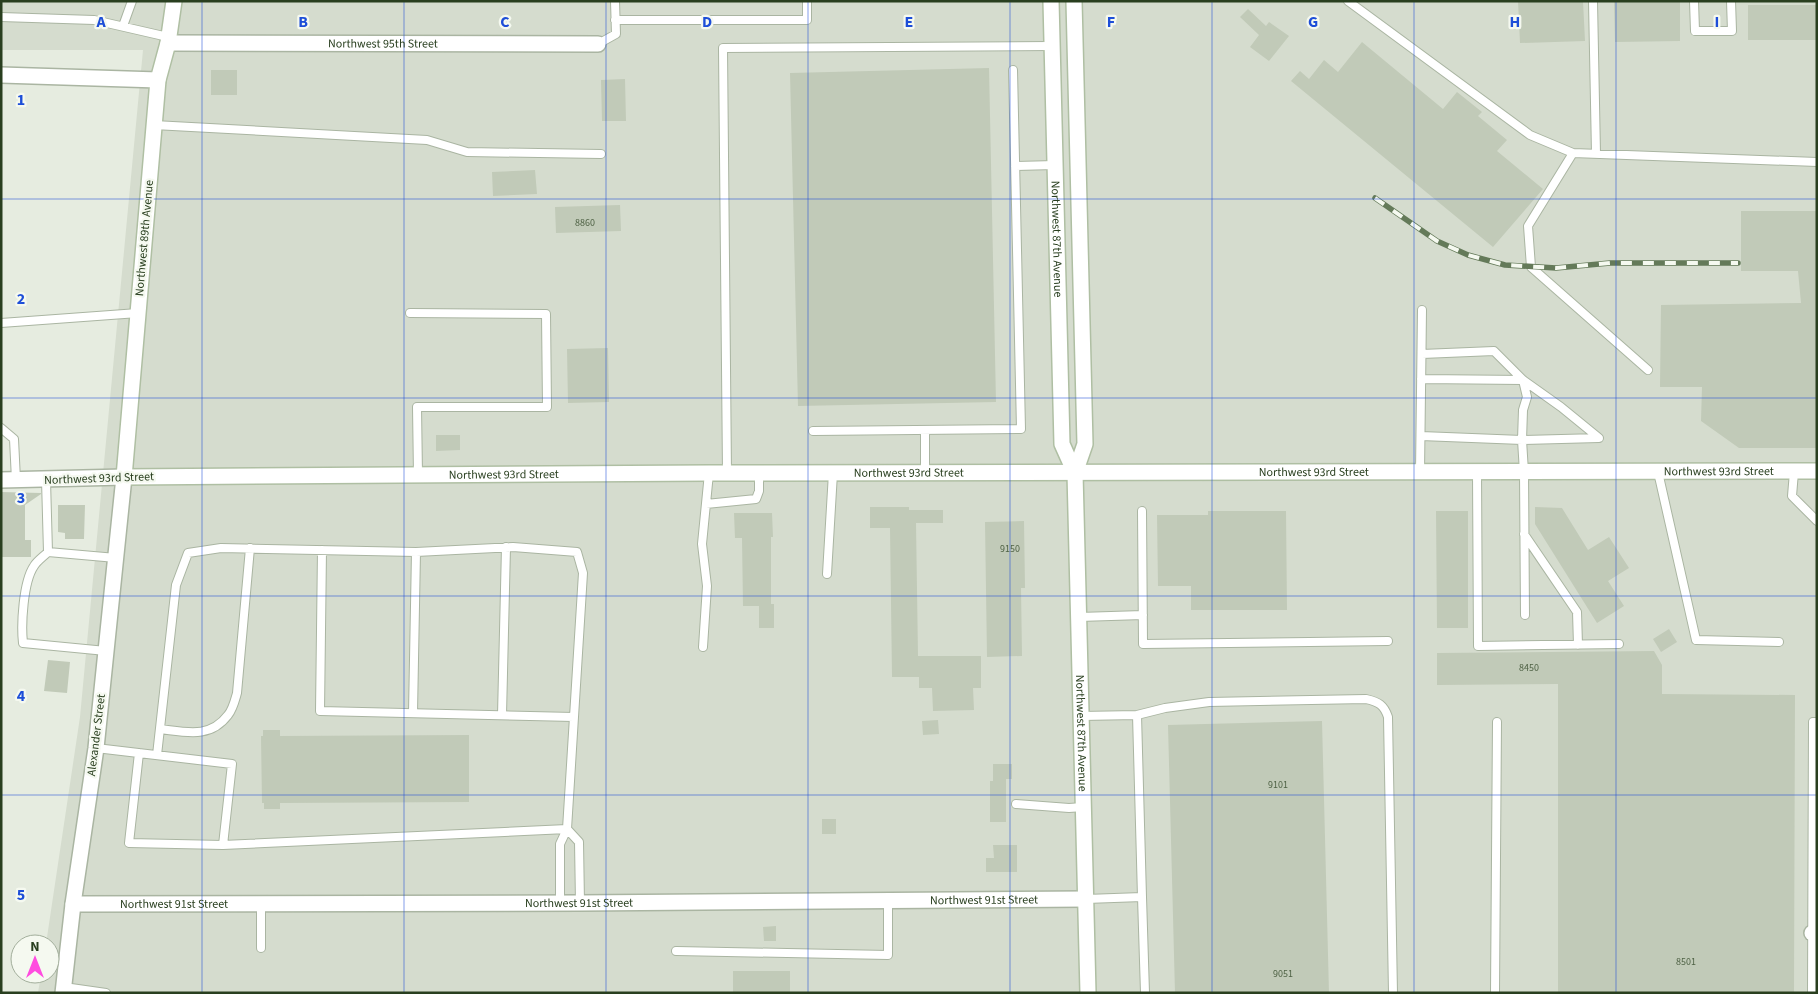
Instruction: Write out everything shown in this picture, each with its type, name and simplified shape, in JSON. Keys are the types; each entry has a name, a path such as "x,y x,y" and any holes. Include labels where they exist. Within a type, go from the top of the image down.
{"street":[{"name":"Northwest 89th Avenue","path":"124,476 158,80 168,40 174,1"},
{"name":"Northwest 87th Avenue","path":"1051,1 1062,444 1075,473"},
{"name":"Northwest 87th Avenue","path":"1074,1 1085,444 1075,473 1088,993"},
{"name":"Northwest 95th Street","path":"168,40 598,44"},
{"path":"1,75 158,80"},
{"name":"Northwest 93rd Street","path":"9,480 124,476 709,473 1817,471"},
{"name":"Alexander Street","path":"63,990 73,904 96,748 124,476"},
{"name":"Northwest 91st Street","path":"73,904 580,903 1086,899"}],"lane":[{"path":"123,26 132,1"},
{"path":"598,44 616,34 615,1"},
{"path":"615,20 807,20 807,1"},
{"path":"1348,1 1530,135 1573,153 1817,162"},
{"path":"1593,1 1596,154"},
{"path":"1694,1 1695,31 1732,31 1731,1"},
{"path":"1,17 94,20 123,26 168,40"},
{"path":"727,473 723,48 1052,46"},
{"path":"813,431 1021,429 1013,70"},
{"path":"154,125 427,140 467,152 601,154"},
{"path":"1573,153 1528,226 1531,267 1648,370"},
{"path":"1015,166 1055,166"},
{"path":"1420,472 1422,310"},
{"path":"1,323 138,313"},
{"path":"410,313 546,314 547,407 418,407 418,475"},
{"path":"1421,436 1522,440 1599,438 1561,407 1523,380 1494,351 1422,354"},
{"path":"1421,379 1523,380"},
{"path":"1523,380 1528,397 1523,410 1522,440 1525,615"},
{"path":"1,428 14,440 9,480"},
{"path":"925,430 925,473"},
{"path":"1477,472 1478,646 1619,644"},
{"path":"1658,472 1696,640 1779,642"},
{"path":"1794,472 1792,496 1817,521"},
{"path":"703,647 707,586 702,544 709,473"},
{"path":"706,504 756,499 759,492 759,473"},
{"path":"827,574 832,473"},
{"path":"46,480 48,552 33,567 25,590 22,632 24,643 106,651"},
{"path":"1142,511 1143,644 1388,641"},
{"path":"1524,534 1577,612 1578,645"},
{"path":"502,715 506,547"},
{"path":"157,755 176,585 188,553 221,548 416,552 506,547 577,552 583,573 567,829 560,844 560,903"},
{"path":"160,729 197,733 215,728 229,714 237,693 250,548"},
{"path":"322,550 320,711 574,717"},
{"path":"48,552 116,558"},
{"path":"412,713 416,552"},
{"path":"1079,617 1143,615"},
{"path":"1081,716 1137,715 1165,708 1232,701 1366,699 1378,702 1385,707 1388,717 1393,993"},
{"path":"1137,715 1145,993"},
{"path":"1495,993 1497,722"},
{"path":"1812,993 1814,933 1813,722 1817,722"},
{"path":"96,748 232,764 224,845"},
{"path":"139,753 129,843 224,845 567,829 579,842 580,903"},
{"path":"1016,804 1070,808 1083,807"},
{"path":"1086,899 1142,897"},
{"path":"676,951 888,955 888,900"},
{"path":"261,904 261,948"},
{"path":"63,990 106,993"}],"shaded area":[{"path":"1,1 1817,1 1817,993 38,993 39,984 60,984 60,934 47,934 80,717 143,50 1,50"}],"building":[{"path":"1518,1 1583,1 1585,41 1520,43"},
{"path":"1614,1 1680,1 1680,41 1615,42"},
{"path":"1748,5 1817,5 1817,40 1748,40"},
{"path":"1248,9 1266,26 1269,22 1289,36 1269,61 1250,47 1259,35 1240,17"},
{"path":"1362,42 1443,109 1457,92 1482,112 1478,116 1507,140 1497,151 1543,189 1493,247 1291,81 1300,71 1309,79 1324,60 1338,72"},
{"path":"989,68 996,402 798,406 790,73"},
{"path":"211,70 237,70 237,95 211,95"},
{"path":"625,79 626,121 602,121 601,80"},
{"path":"535,170 537,194 493,196 492,172"},
{"path":"620,205 621,231 556,233 555,207"},
{"path":"1741,211 1817,211 1817,448 1739,448 1701,421 1702,387 1660,387 1661,305 1801,303 1798,271 1741,271"},
{"path":"608,348 609,402 568,403 567,349"},
{"path":"436,435 460,435 460,450 436,451"},
{"path":"1,492 41,493 25,505 25,540 31,540 31,557 1,557"},
{"path":"58,505 85,505 84,539 65,539 65,533 58,532"},
{"path":"870,507 909,507 909,510 943,510 943,523 916,523 918,656 981,656 981,688 973,688 974,710 933,711 932,688 919,688 919,677 892,677 890,528 870,528"},
{"path":"1535,507 1562,508 1588,550 1609,537 1629,568 1608,581 1624,606 1597,623 1535,524"},
{"path":"1208,511 1286,511 1287,610 1191,610 1191,586 1158,586 1157,515 1208,515"},
{"path":"1436,511 1468,511 1468,628 1437,628"},
{"path":"734,513 772,513 771,604 774,604 774,628 759,628 759,606 743,606 742,538 735,538"},
{"path":"1024,521 1025,588 1021,588 1022,656 987,657 985,522"},
{"path":"1669,629 1677,642 1661,652 1653,639"},
{"path":"1654,651 1662,665 1662,694 1795,695 1794,993 1558,993 1558,684 1437,685 1437,653"},
{"path":"48,660 70,662 67,693 44,691"},
{"path":"938,720 939,734 923,735 922,721"},
{"path":"1322,721 1329,993 1175,993 1168,725"},
{"path":"263,730 280,730 280,736 469,735 469,802 280,803 280,809 264,809 264,803 262,803 261,736 263,736"},
{"path":"993,764 1012,764 1012,779 1006,779 1006,822 990,822 990,781 993,781"},
{"path":"822,819 836,819 836,834 822,834"},
{"path":"993,845 1017,845 1017,872 986,872 986,858 994,858"},
{"path":"776,926 776,941 764,941 763,927"},
{"path":"733,971 790,971 790,993 733,993"}],"railway":[{"path":"1375,198 1437,241 1468,255 1505,265 1556,268 1610,263 1738,263"}]}
